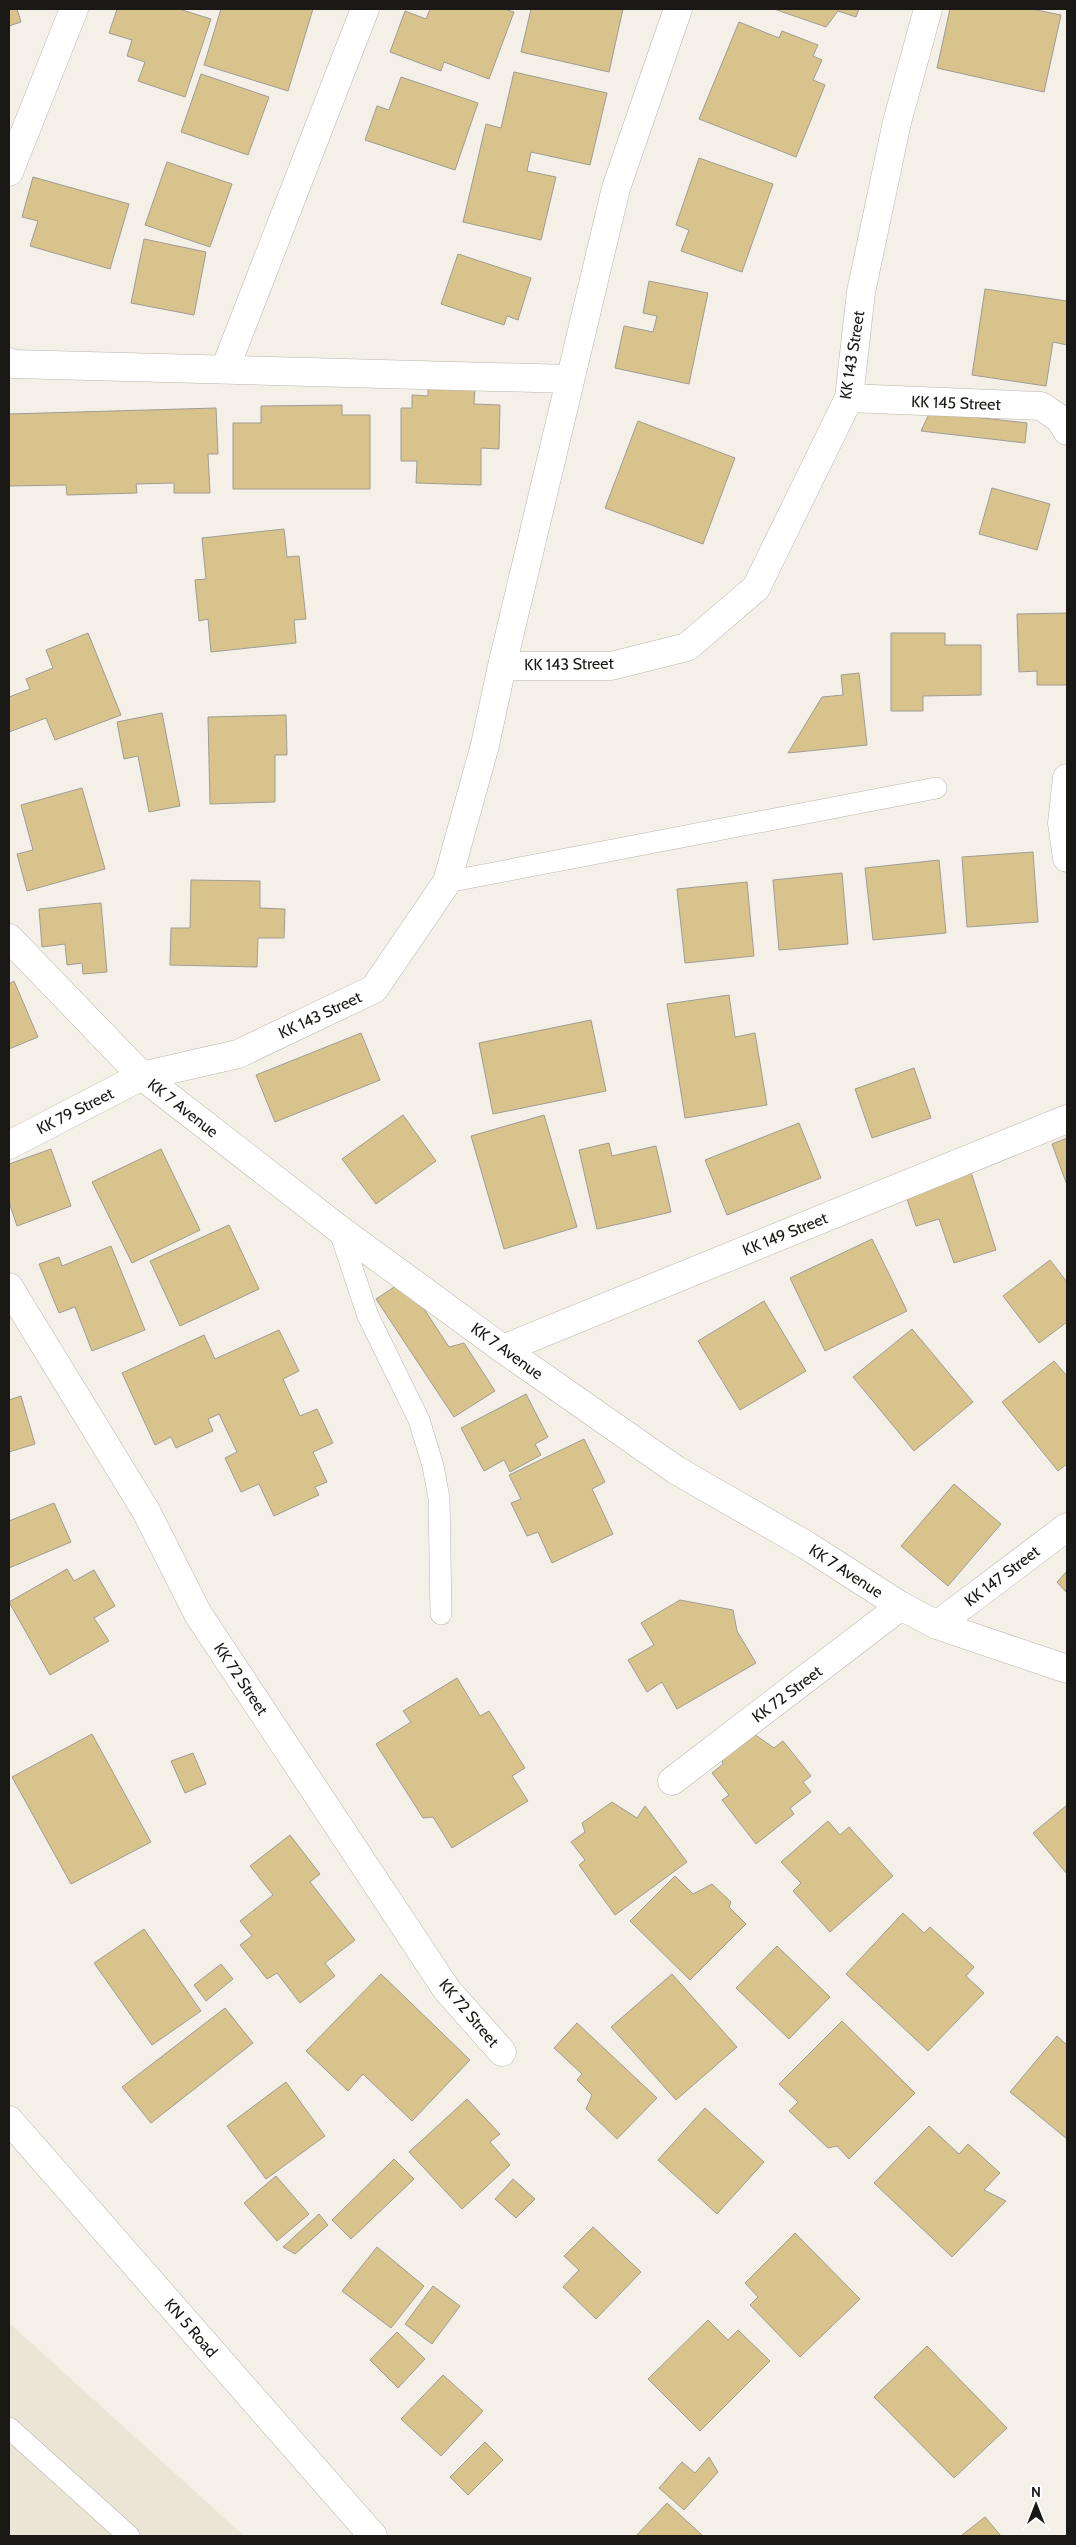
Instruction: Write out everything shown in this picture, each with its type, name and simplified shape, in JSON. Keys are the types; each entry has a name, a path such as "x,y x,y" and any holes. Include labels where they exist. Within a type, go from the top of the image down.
{"street":[{"path":"9,172 74,9"},
{"path":"225,369 365,9"},
{"path":"502,666 616,188 678,9"},
{"name":"KK 143 Street","path":"142,1076 238,1054 374,989 447,882 485,745 502,666 611,666 687,648 756,588 848,398 861,292 897,122 928,9"},
{"path":"9,362 14,364 570,379"},
{"name":"KK 145 Street","path":"848,398 1041,406 1065,420"},
{"path":"1067,778 1062,823 1067,858"},
{"name":"KK 7 Avenue","path":"9,938 142,1076 339,1229 503,1349 676,1470 806,1545 901,1606 937,1625 1067,1669"},
{"name":"KK 79 Street","path":"9,1145 142,1076"},
{"name":"KK 149 Street","path":"503,1349 1067,1119"},
{"name":"KK 72 Street","path":"9,1287 146,1511 198,1614 447,1990 502,2052"},
{"name":"KK 147 Street","path":"937,1625 1067,1527"},
{"name":"KK 72 Street","path":"672,1781 901,1606"},
{"name":"KN 5 Road","path":"9,2120 373,2536"}],"lane":[{"path":"447,882 936,788"},
{"path":"339,1229 368,1316 419,1420 432,1466 439,1498 441,1614"},
{"path":"9,2428 129,2536"}],"shaded area":[{"path":"9,2323 18,2331 244,2536 9,2536"}],"building":[{"path":"9,9 17,9 21,22 9,26"},
{"path":"117,9 179,9 211,19 185,97 138,81 145,62 127,56 132,40 109,33"},
{"path":"221,9 313,9 288,91 204,65"},
{"path":"430,9 504,9 514,12 489,79 444,62 441,71 390,52 405,11 426,19"},
{"path":"531,9 623,9 609,72 521,52"},
{"path":"774,9 859,9 856,17 838,11 826,27"},
{"path":"950,9 1031,9 1061,15 1044,92 937,68"},
{"path":"739,22 779,38 782,31 818,45 813,56 822,60 813,80 825,85 796,157 699,119"},
{"path":"514,72 607,93 590,165 531,152 527,171 556,177 541,240 463,222 486,124 501,128"},
{"path":"201,74 269,97 248,155 181,132"},
{"path":"401,77 478,103 455,170 365,140 377,106 389,110"},
{"path":"699,158 773,184 742,272 681,251 689,230 676,225"},
{"path":"167,162 232,184 210,247 145,225"},
{"path":"33,177 129,204 110,269 30,246 38,221 22,217"},
{"path":"144,239 206,252 194,315 131,303"},
{"path":"458,254 531,278 518,320 507,316 504,325 441,304"},
{"path":"649,281 708,293 689,384 615,368 624,326 653,332 657,316 643,313"},
{"path":"985,289 1067,301 1067,345 1053,342 1046,386 972,375"},
{"path":"428,386 475,387 474,404 500,405 499,449 481,448 481,485 416,483 417,461 401,461 401,408 412,408 412,395 428,396"},
{"path":"342,405 342,415 370,415 370,489 233,489 233,423 261,423 261,406"},
{"path":"216,408 218,454 208,454 210,493 174,493 174,483 136,484 137,493 67,495 66,485 9,486 9,414"},
{"path":"930,412 1027,423 1025,443 921,431"},
{"path":"638,421 735,458 703,544 605,508"},
{"path":"992,488 1050,504 1037,550 979,534"},
{"path":"284,529 287,557 299,556 306,619 294,620 296,643 211,652 208,619 199,621 195,580 206,579 202,538"},
{"path":"1067,613 1067,685 1037,685 1037,671 1019,672 1017,614"},
{"path":"88,633 121,715 55,740 46,718 9,732 9,697 30,689 26,679 53,668 46,650"},
{"path":"891,633 945,633 945,645 981,645 981,695 923,696 923,711 891,711"},
{"path":"859,673 867,745 788,753 822,697 843,695 841,675"},
{"path":"162,713 180,806 149,812 138,756 124,759 117,722"},
{"path":"286,715 287,755 275,755 275,802 210,804 208,717"},
{"path":"82,788 105,869 27,891 17,854 33,850 21,805"},
{"path":"1033,852 1038,922 967,927 962,857"},
{"path":"939,860 946,933 873,940 865,868"},
{"path":"842,873 848,944 779,950 773,880"},
{"path":"191,880 260,881 260,908 285,909 284,938 258,938 257,967 170,965 171,928 190,928"},
{"path":"747,882 754,956 685,963 677,889"},
{"path":"101,903 107,972 83,974 82,963 67,965 65,944 42,947 39,909"},
{"path":"14,981 38,1037 9,1049 9,984"},
{"path":"729,995 735,1037 755,1033 767,1105 685,1118 667,1004"},
{"path":"591,1020 606,1091 493,1114 479,1043"},
{"path":"361,1033 380,1080 275,1122 256,1075"},
{"path":"914,1068 931,1118 872,1138 855,1089"},
{"path":"403,1115 436,1161 376,1204 342,1159"},
{"path":"544,1115 577,1227 504,1249 471,1136"},
{"path":"799,1123 821,1178 727,1215 705,1160"},
{"path":"1067,1138 1067,1185 1052,1144"},
{"path":"609,1143 612,1156 656,1146 671,1212 597,1229 579,1150"},
{"path":"51,1149 71,1206 17,1226 9,1202 9,1164"},
{"path":"161,1149 200,1230 132,1263 92,1182"},
{"path":"970,1169 996,1250 954,1263 939,1219 916,1226 904,1190"},
{"path":"229,1225 259,1289 180,1326 150,1261"},
{"path":"872,1239 907,1311 825,1351 790,1278"},
{"path":"111,1246 145,1330 92,1351 75,1307 59,1313 39,1264 59,1257 62,1266"},
{"path":"1050,1260 1067,1282 1067,1322 1039,1343 1003,1296"},
{"path":"405,1280 449,1347 464,1343 495,1391 454,1417 376,1299"},
{"path":"764,1301 806,1371 740,1410 698,1341"},
{"path":"912,1329 973,1402 914,1451 853,1377"},
{"path":"279,1330 299,1371 283,1379 300,1416 317,1409 333,1443 313,1452 327,1482 315,1487 319,1495 274,1516 259,1484 241,1492 225,1458 237,1452 219,1414 208,1419 213,1431 176,1448 171,1437 155,1445 122,1373 204,1335 215,1359"},
{"path":"1054,1361 1067,1376 1067,1464 1058,1471 1002,1402"},
{"path":"526,1394 548,1437 535,1444 541,1455 510,1472 504,1460 484,1471 461,1428"},
{"path":"21,1396 35,1444 9,1452 9,1400"},
{"path":"584,1439 605,1482 592,1489 613,1534 552,1563 538,1532 527,1536 511,1503 521,1499 509,1475"},
{"path":"954,1484 1001,1524 948,1586 901,1546"},
{"path":"54,1503 71,1542 9,1568 9,1521"},
{"path":"67,1569 74,1581 94,1570 115,1606 94,1618 109,1641 50,1675 9,1602"},
{"path":"1067,1571 1067,1593 1057,1582"},
{"path":"680,1600 733,1610 737,1631 756,1663 677,1709 662,1682 647,1692 628,1660 654,1645 641,1623"},
{"path":"457,1678 480,1716 489,1711 525,1768 512,1776 528,1801 452,1848 433,1817 423,1818 376,1744 411,1722 403,1711"},
{"path":"92,1734 151,1842 71,1884 12,1777"},
{"path":"754,1734 774,1748 783,1741 811,1776 803,1782 811,1792 790,1808 794,1814 756,1844 722,1800 729,1795 712,1773 723,1764 720,1754"},
{"path":"193,1753 206,1784 185,1793 171,1761"},
{"path":"612,1802 637,1818 645,1806 687,1862 615,1915 579,1865 585,1860 571,1842 585,1832 582,1823"},
{"path":"1067,1805 1067,1874 1033,1833"},
{"path":"828,1821 840,1835 849,1827 893,1876 830,1932 793,1891 801,1883 781,1862"},
{"path":"290,1835 320,1874 310,1882 355,1940 325,1963 335,1976 300,2003 277,1973 267,1979 240,1945 252,1936 240,1921 273,1895 250,1866"},
{"path":"675,1876 693,1894 712,1884 731,1902 729,1907 746,1924 690,1980 630,1921"},
{"path":"903,1913 924,1933 930,1927 974,1967 966,1976 984,1993 928,2051 846,1974"},
{"path":"144,1929 201,2011 152,2045 94,1963"},
{"path":"777,1946 830,1997 789,2039 736,1988"},
{"path":"221,1964 233,1979 206,2001 194,1985"},
{"path":"381,1974 470,2060 412,2121 363,2074 348,2091 306,2051"},
{"path":"672,1974 737,2047 676,2100 611,2027"},
{"path":"225,2008 253,2043 151,2123 122,2087"},
{"path":"842,2021 915,2093 849,2159 837,2146 828,2148 789,2111 798,2102 779,2084"},
{"path":"577,2023 657,2098 617,2139 586,2109 592,2095 577,2080 582,2074 554,2048"},
{"path":"1057,2036 1067,2045 1067,2139 1010,2092"},
{"path":"286,2082 325,2136 266,2179 227,2126"},
{"path":"467,2099 500,2134 490,2142 510,2165 462,2209 409,2152"},
{"path":"705,2108 764,2162 717,2214 658,2160"},
{"path":"929,2126 959,2154 968,2144 1000,2173 984,2190 1006,2201 952,2257 874,2183"},
{"path":"394,2159 414,2179 351,2239 332,2220"},
{"path":"276,2176 309,2214 277,2241 244,2203"},
{"path":"513,2179 535,2199 516,2218 495,2199"},
{"path":"319,2214 328,2225 295,2254 283,2247"},
{"path":"593,2227 641,2272 596,2319 563,2287 579,2270 564,2256"},
{"path":"795,2233 860,2299 800,2357 750,2305 758,2297 745,2283"},
{"path":"377,2247 424,2286 391,2328 342,2291"},
{"path":"433,2286 460,2306 432,2344 405,2324"},
{"path":"708,2320 728,2340 738,2330 770,2361 700,2431 648,2379"},
{"path":"397,2332 425,2359 398,2388 370,2360"},
{"path":"927,2346 1007,2428 954,2478 874,2397"},
{"path":"443,2375 483,2411 441,2456 401,2419"},
{"path":"485,2442 503,2460 468,2495 450,2477"},
{"path":"709,2457 718,2472 684,2510 659,2488 682,2462 695,2473"},
{"path":"667,2503 703,2536 636,2536"},
{"path":"985,2517 1001,2536 961,2536"}]}
